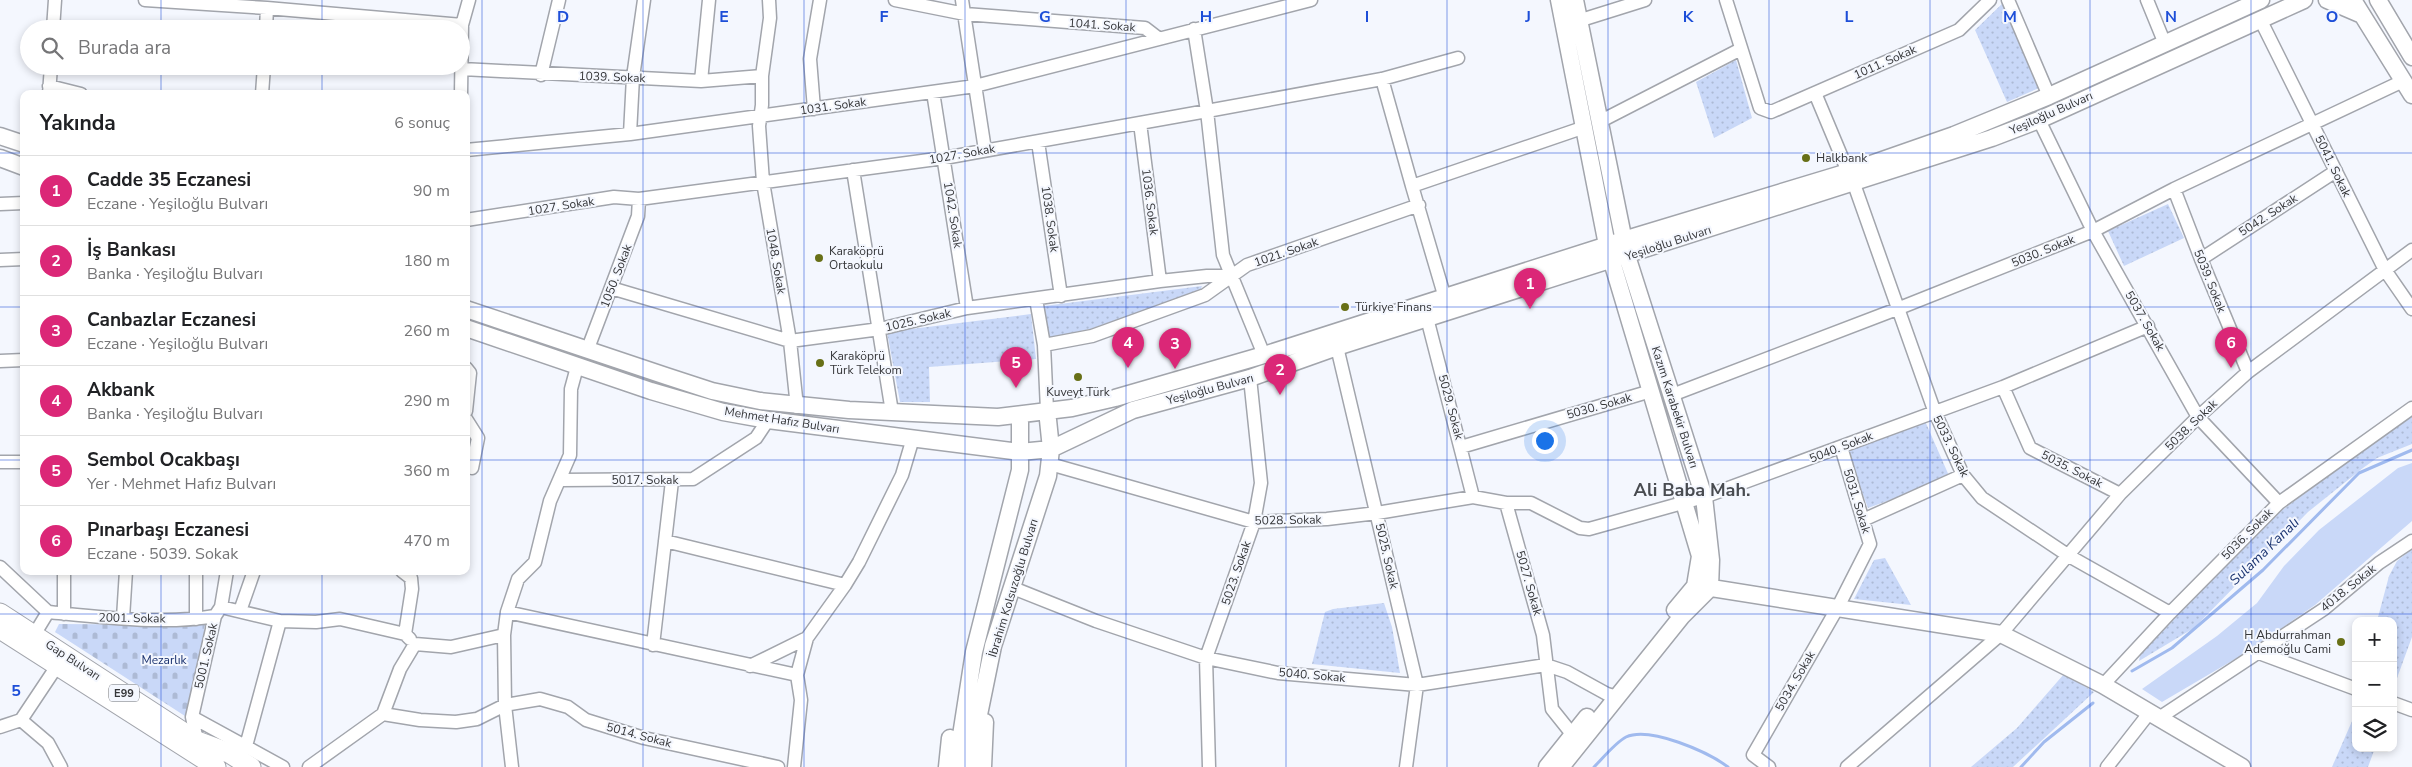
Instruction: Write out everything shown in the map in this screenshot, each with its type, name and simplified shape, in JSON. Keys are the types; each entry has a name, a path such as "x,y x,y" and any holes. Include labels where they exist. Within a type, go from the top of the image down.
{"highway":[{"name":"Gap Bulvarı","path":"0,613 197,741 238,750 251,767"},
{"name":"Gap Bulvarı","path":"0,629 216,767"}],"main road":[{"name":"Kazım Karabekir Bulvarı","path":"1559,0 1592,124 1651,391 1700,556 1702,587"},
{"name":"Kazım Karabekir Bulvarı","path":"1561,767 1612,696 1702,587 1711,560 1704,498 1672,395 1621,252 1607,245 1575,0"},
{"name":"Yeşiloğlu Bulvarı","path":"1851,178 2049,96 2261,0"},
{"name":"Yeşiloğlu Bulvarı","path":"1020,452 1050,456 1133,410 1250,378 1621,252 2039,120 2304,0"},
{"path":"2327,0 2362,15"},
{"path":"2353,0 2412,95"},
{"path":"2378,0 2386,8 2412,57"},
{"path":"0,136 20,143"},
{"path":"0,158 20,166"},
{"name":"Yeşiloğlu Bulvarı","path":"1020,415 1072,408 1115,398 1264,355 1607,245"},
{"name":"Mehmet Hafız Bulvarı","path":"470,310 587,351 712,391 797,407 964,416 1020,415"},
{"name":"Mehmet Hafız Bulvarı","path":"470,329 577,367 723,412 768,420 1020,452"},
{"name":"İbrahim Kolsuzoğlu Bulvarı","path":"972,767 973,744 993,646 1048,476 1050,456 1047,410"},
{"name":"İbrahim Kolsuzoğlu Bulvarı","path":"959,767 961,733 974,652 1018,479 1020,415"},
{"path":"1702,587 2001,634 2103,685 2242,767"},
{"path":"947,767 951,728 960,692 974,652"},
{"name":"Kazım Karabekir Bulvarı","path":"1547,767 1572,734 1612,696"},
{"path":"982,699 985,712 983,767"}],"street":[{"path":"54,20 55,0"},
{"path":"145,0 238,3 267,8 405,20"},
{"path":"463,20 469,0"},
{"path":"542,75 559,0"},
{"path":"630,134 633,77 644,0"},
{"path":"701,81 709,0"},
{"name":"1048. Sokak","path":"769,0 770,18 762,76 763,182 790,341 797,407"},
{"path":"814,109 810,59 820,0"},
{"name":"1041. Sokak","path":"895,0 965,14 1145,28 1158,38"},
{"path":"962,0 985,150"},
{"name":"1031. Sokak","path":"470,150 630,134 975,86 1311,0"},
{"path":"1578,21 1645,0"},
{"path":"1412,186 1592,124 1741,49 1726,0"},
{"name":"1011. Sokak","path":"1741,49 1760,108 1771,112 1959,30 1990,0"},
{"path":"2008,0 2049,96"},
{"path":"2147,0 2165,44"},
{"path":"266,20 267,8"},
{"name":"5041. Sokak","path":"2260,19 2384,270 2412,309"},
{"path":"1194,29 1207,112 1223,255 1264,355"},
{"name":"1027. Sokak","path":"470,219 614,197 639,199 944,158 1382,79 1458,58"},
{"name":"1039. Sokak","path":"470,70 542,75 701,81 762,76"},
{"path":"49,90 50,75"},
{"path":"262,90 263,75"},
{"path":"461,90 462,75"},
{"path":"1382,79 1445,298"},
{"name":"5030. Sokak","path":"1672,395 1897,309 2093,231 2174,189 2403,81"},
{"name":"1042. Sokak","path":"933,92 967,308"},
{"name":"5033. Sokak","path":"1815,93 1851,178 1934,410 1963,475 1982,498 2069,556 2170,613"},
{"name":"5037. Sokak","path":"2039,120 2093,231 2198,417 2278,503"},
{"name":"1036. Sokak","path":"1140,123 1160,281"},
{"name":"1038. Sokak","path":"1038,142 1061,296"},
{"path":"853,170 892,412"},
{"name":"5042. Sokak","path":"2201,259 2336,171"},
{"name":"5039. Sokak","path":"2174,189 2248,372"},
{"name":"1050. Sokak","path":"587,351 638,216 639,199"},
{"path":"0,204 20,203"},
{"name":"1021. Sokak","path":"1044,346 1092,336 1205,295 1247,265 1419,205"},
{"name":"5038. Sokak","path":"1847,767 2001,634 2120,494 2198,417 2248,372 2412,250"},
{"path":"0,260 20,259"},
{"name":"1025. Sokak","path":"611,288 790,341 880,329 967,308 1160,281 1206,276 1232,276"},
{"path":"1036,299 1044,346 1047,410"},
{"name":"5029. Sokak","path":"1427,318 1473,497"},
{"name":"5040. Sokak","path":"1531,502 1580,528 1589,530 1704,498 1934,410 2002,387 2148,326"},
{"name":"5025. Sokak","path":"1337,347 1417,685 1406,767"},
{"path":"0,361 20,360"},
{"path":"512,767 505,705 504,635 508,612 518,579 535,562 550,501 561,480 570,455 570,388 577,367"},
{"name":"5023. Sokak","path":"1209,767 1206,658 1254,522 1261,483 1250,378"},
{"name":"5035. Sokak","path":"2002,387 2030,448 2120,494"},
{"name":"5030. Sokak","path":"1461,447 1651,391"},
{"name":"5036. Sokak","path":"2103,685 2170,613 2278,503 2412,408"},
{"name":"5017. Sokak","path":"561,480 672,481 693,479 756,438 768,420"},
{"path":"470,425 478,438 472,468"},
{"path":"794,767 801,700 797,675 807,638 845,585 902,476 913,438"},
{"name":"5031. Sokak","path":"1838,607 1870,544 1840,447"},
{"name":"5028. Sokak","path":"1050,456 1254,522 1327,519 1377,513 1473,497 1491,498 1506,503 1531,502"},
{"path":"0,462 20,462"},
{"path":"1862,520 1963,475"},
{"path":"653,645 672,481"},
{"name":"5027. Sokak","path":"1506,503 1544,634 1552,709 1572,734"},
{"path":"665,541 845,585"},
{"name":"4018. Sokak","path":"2107,767 2154,715 2259,653 2324,609 2379,563 2412,541"},
{"path":"0,567 48,612 34,635"},
{"path":"64,575 64,614"},
{"path":"123,618 126,575"},
{"path":"196,575 196,619"},
{"name":"5001. Sokak","path":"197,741 192,717 226,575"},
{"path":"240,610 253,575"},
{"path":"407,575 411,578 412,589 405,634 415,644 451,647 504,635"},
{"name":"5040. Sokak","path":"1013,588 1096,621 1206,658 1278,673 1417,685 1546,665 1567,672 1612,696"},
{"name":"5034. Sokak","path":"1769,767 1753,755 1838,607"},
{"name":"2001. Sokak","path":"48,612 123,618 196,619 218,611 240,610 280,621 316,622 340,619 405,634"},
{"path":"508,612 797,675"},
{"path":"238,750 280,621"},
{"path":"750,666 807,638"},
{"path":"309,767 383,714 400,669 415,644"},
{"path":"2259,653 2352,688"},
{"path":"0,727 22,720 57,666"},
{"name":"5014. Sokak","path":"383,714 420,720 456,722 478,719 505,705 540,699 568,706 586,720 644,738 778,767"},
{"path":"2397,704 2412,710"},
{"path":"192,717 238,750 272,767"},
{"path":"22,720 48,744 61,767"},
{"path":"238,750 283,767"}],"green space":[{"path":"2004,2 2039,88 2007,102 1975,30"},
{"path":"1736,60 1752,118 1714,138 1696,82"},
{"path":"2168,204 2184,238 2124,266 2108,231"},
{"path":"1202,286 1200,291 1090,329 1049,338 1044,306"},
{"path":"1031,314 1036,359 929,367 930,402 900,402 887,332"},
{"path":"2412,415 2412,444 2377,458 2363,468 2308,512 2194,628 2139,661 2140,655 2270,519"},
{"path":"1925,421 1950,478 1868,508 1846,449"},
{"path":"2412,463 2412,521 2315,605 2247,652 2162,702 2142,689 2217,636 2257,603 2284,566 2319,530 2398,468"},
{"path":"2412,549 2412,637 2397,678 2397,617 2378,617 2389,576 2397,561"},
{"path":"1885,558 1911,605 1854,599 1874,560"},
{"path":"1384,603 1392,627 1400,673 1312,664 1325,612 1333,609"},
{"name":"Mezarlık","path":"59,624 205,625 204,630 210,633 185,716 55,632"},
{"path":"2064,674 2094,692 2013,767 1971,767 2017,728"},
{"path":"2352,721 2352,752 2374,752 2368,767 2332,767"}],"waterway":[{"name":"Sulama Kanalı","path":"2132,671 2172,648 2263,570 2359,473 2412,450"},
{"name":"Sulama Kanalı","path":"2021,767 2044,742 2093,703"},
{"name":"Sulama Kanalı","path":"1594,767 1622,739 1636,735 1649,735 1678,742 1707,754 1728,767"}],"place":[{"name":"Halkbank","path":"1806,158"},
{"name":"Karaköprü Ortaokulu","path":"819,258"},
{"name":"Türkiye Finans","path":"1345,307"},
{"name":"Cadde 35 Eczanesi","path":"1530,309"},
{"name":"Karaköprü Türk Telekom","path":"820,363"},
{"name":"Akbank","path":"1128,368"},
{"name":"Pınarbaşı Eczanesi","path":"2231,368"},
{"name":"Canbazlar Eczanesi","path":"1175,369"},
{"name":"Kuveyt Türk","path":"1078,377"},
{"name":"Sembol Ocakbaşı","path":"1016,388"},
{"name":"İş Bankası","path":"1280,395"},
{"name":"H Abdurrahman Ademoğlu Cami","path":"2341,642"}],"district":[{"name":"Ali Baba Mah.","path":"1692,490"}]}
